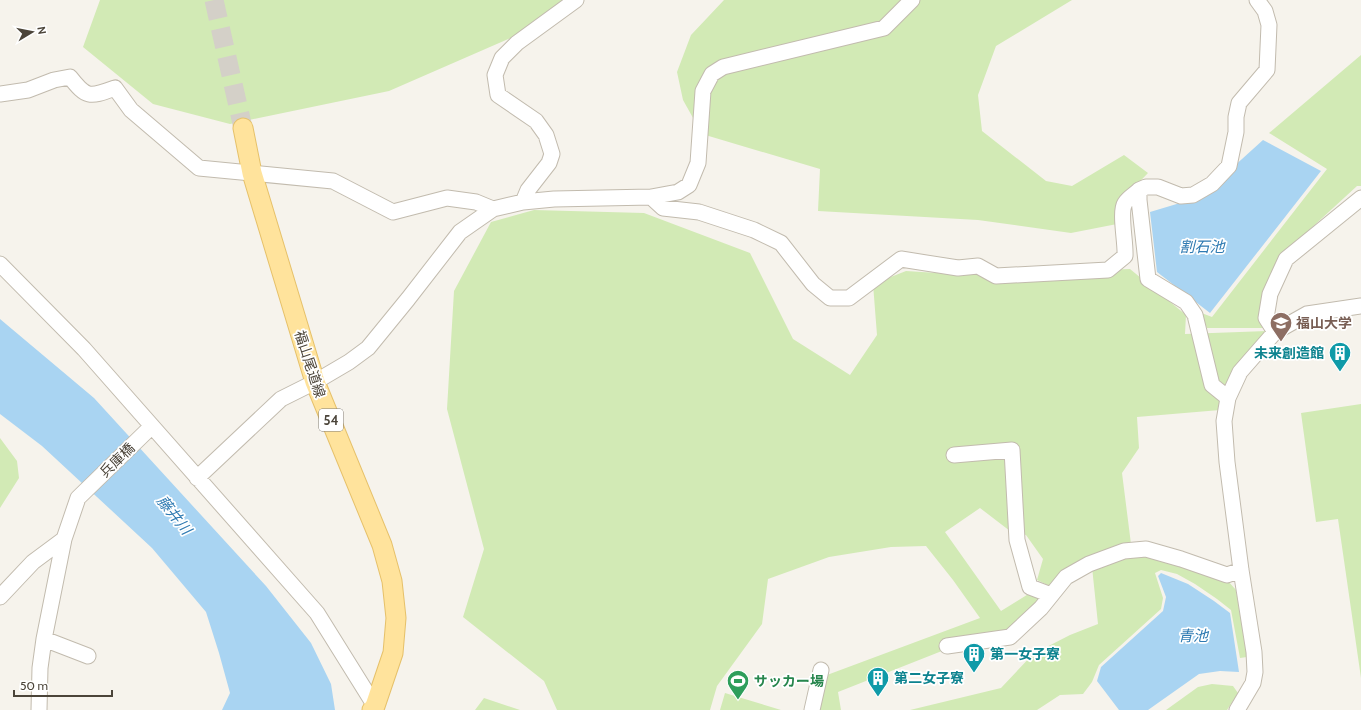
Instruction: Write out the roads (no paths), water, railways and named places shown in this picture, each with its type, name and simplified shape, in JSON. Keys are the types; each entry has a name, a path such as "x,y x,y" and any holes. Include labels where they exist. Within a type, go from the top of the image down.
{"main road":[{"name":"福山尾道線","path":"243,128 252,173 315,382 382,545 392,581 396,618 393,653 373,708"}],"street":[{"path":"524,202 528,190 549,163 552,154 546,135 536,121 498,95 495,74 502,58 517,44 576,0"},
{"path":"198,478 281,399 315,382 349,362 368,348 408,300 460,232 493,209 524,202 554,199 651,197 678,192 690,185 698,163 703,91 712,74 723,67 884,28 912,0"},
{"path":"651,197 663,208 699,212 754,230 781,242 813,284 830,298 849,298 901,259 958,268 978,266 996,276 1108,270 1125,256 1126,247 1122,210 1125,202 1139,190 1146,187 1158,187 1181,196 1193,195 1212,184 1229,166 1236,132 1236,117 1239,103 1268,70 1270,25 1265,11 1258,0"},
{"path":"0,94 28,90 54,80 70,77 81,91 90,95 115,88 131,110 199,168 333,181 393,212 447,198 476,202 493,209"},
{"path":"1139,190 1148,278 1186,302 1195,315 1212,385 1228,398"},
{"path":"1275,332 1266,318 1270,294 1286,259 1361,198"},
{"path":"0,264 84,349 148,430 198,478 317,613 373,708"},
{"path":"1238,710 1253,683 1255,672 1254,652 1241,570 1227,462 1224,422 1228,398 1240,372 1275,332 1306,314 1361,306"},
{"name":"兵庫橋","path":"39,710 40,668 44,639 64,539 78,498 148,430"},
{"path":"954,455 1012,450 1017,540 1030,587 1051,595"},
{"path":"0,597 33,562 64,539"},
{"path":"947,646 1010,637 1040,608 1066,577 1089,564 1124,550 1146,549 1181,558 1227,575 1241,570"},
{"path":"44,639 88,656"},
{"path":"812,710 822,670"}],"water":[{"name":"割石池","path":"1263,140 1321,171 1210,313 1157,272 1150,212 1200,197"},
{"name":"藤井川","path":"0,319 94,398 266,586 311,643 331,684 335,710 222,710 230,693 206,612 152,548 42,446 0,414"},
{"name":"青池","path":"1161,573 1188,584 1230,613 1239,672 1220,671 1199,674 1148,710 1119,710 1097,681 1101,667 1163,611 1166,597 1158,576"}],"tunnel":[{"path":"214,0 243,128"}],"place":[{"name":"福山大学","path":"1281,342"},
{"name":"未来創造館","path":"1340,372"},
{"name":"第一女子寮","path":"974,674"},
{"name":"第二女子寮","path":"878,698"},
{"name":"サッカー場","path":"738,700"}]}
